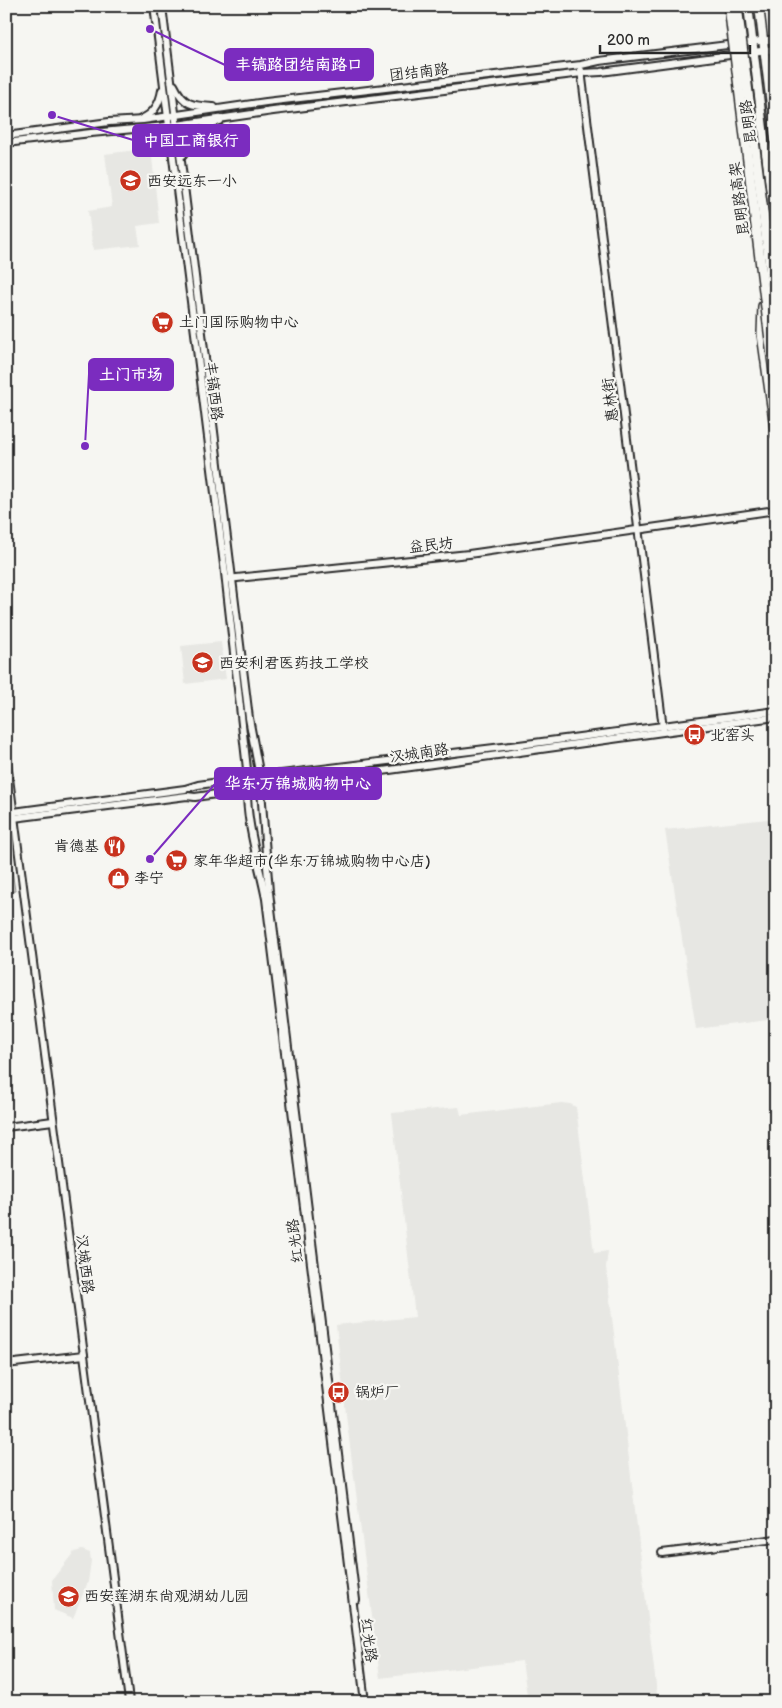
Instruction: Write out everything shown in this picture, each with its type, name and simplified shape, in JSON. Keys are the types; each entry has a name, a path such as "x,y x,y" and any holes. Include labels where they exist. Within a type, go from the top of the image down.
{"highway":[{"name":"昆明路高架","path":"729,6 776,389"},
{"name":"昆明路高架","path":"737,6 776,314"},
{"path":"770,266 776,287"},
{"path":"763,289 762,334 776,435"}],"main road":[{"name":"丰镐西路","path":"154,6 228,579 260,777"},
{"name":"丰镐西路","path":"162,6 228,579 248,778"},
{"name":"昆明路","path":"748,6 776,235"},
{"name":"昆明路","path":"759,6 776,146"},
{"name":"团结南路","path":"6,136 776,39"},
{"name":"团结南路","path":"6,143 177,125 233,116 776,49"},
{"name":"惠林街","path":"581,65 663,729"},
{"path":"170,72 178,94 188,103 199,106 233,107"},
{"path":"135,120 150,114 156,106 161,94 162,76"},
{"path":"182,169 183,149 192,133 233,116"},
{"name":"益民坊","path":"228,579 469,554 776,510"},
{"name":"汉城南路","path":"11,814 177,797 195,797 247,790 776,711"},
{"name":"汉城南路","path":"6,819 11,814 248,778 510,746 776,717"},
{"name":"汉城西路","path":"6,755 11,814 16,830 129,1701"},
{"name":"红光路","path":"260,777 270,892 369,1702"},
{"name":"红光路","path":"248,778 247,790 251,829 266,899 365,1702"},
{"path":"6,1127 53,1121"},
{"path":"6,1364 84,1355"},
{"path":"662,1553 776,1539"}],"shaded area":[{"name":"西安远东一小","path":"151,148 159,223 137,226 140,245 93,250 88,211 112,207 105,154"},
{"name":"西安利君医药技工学校","path":"221,642 226,679 185,684 181,646"},
{"path":"776,818 776,1019 696,1029 665,830"},
{"path":"6,827 15,891 6,892"},
{"path":"561,1103 576,1107 594,1253 608,1251 606,1267 658,1702 528,1702 522,1661 380,1678 336,1325 415,1317 392,1113 459,1107 461,1115"},
{"name":"西安莲湖东尚观湖幼儿园","path":"82,1550 90,1553 91,1561 88,1582 73,1618 54,1610 52,1580 74,1552"}],"place":[{"name":"丰镐路团结南路口","path":"150,29"},
{"name":"中国工商银行","path":"52,115"},
{"name":"西安远东一小","path":"131,181"},
{"name":"土门国际购物中心","path":"163,322"},
{"name":"土门市场","path":"85,446"},
{"name":"西安利君医药技工学校","path":"203,663"},
{"name":"北窑头","path":"694,735"},
{"name":"肯德基","path":"115,846"},
{"name":"华东·万锦城购物中心","path":"150,859"},
{"name":"家年华超市(华东·万锦城购物中心店)","path":"177,861"},
{"name":"李宁","path":"118,878"},
{"name":"锅炉厂","path":"339,1392"},
{"name":"西安莲湖东尚观湖幼儿园","path":"68,1596"}]}
